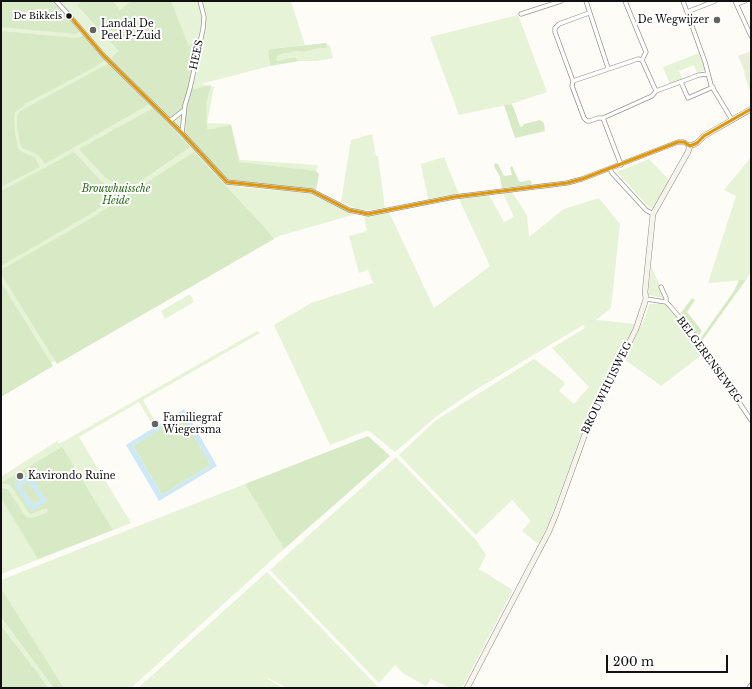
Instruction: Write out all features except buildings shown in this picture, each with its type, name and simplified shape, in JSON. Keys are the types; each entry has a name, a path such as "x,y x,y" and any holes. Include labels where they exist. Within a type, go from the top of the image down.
{"street":[{"path":"56,1 103,55 182,133 227,182 312,192 349,210 368,214 454,197 567,183 582,179 678,142 684,142 690,146 704,136 751,109"},
{"name":"HEES","path":"182,133 185,109 203,29 204,17 200,1"},
{"path":"521,14 561,1"},
{"path":"586,1 608,68"},
{"path":"625,1 646,52 642,60"},
{"path":"683,1 713,87 732,120"},
{"path":"687,12 715,1"},
{"path":"745,1 736,3 751,36"},
{"path":"589,13 559,24 555,28 555,32 573,81 572,86 584,118 587,121 603,118 652,96 656,91 699,75 708,74"},
{"path":"573,81 608,68 638,59 642,60"},
{"path":"642,60 656,91"},
{"path":"681,82 688,98 713,87"},
{"path":"170,121 185,109"},
{"path":"603,118 621,165"},
{"name":"BROUWHUISWEG","path":"467,688 549,531 589,423 636,328 646,299 645,286 653,214 690,146"},
{"path":"610,169 646,210 653,214"},
{"name":"BELGERENSEWEG","path":"661,287 666,298 666,302 691,331 751,420"},
{"path":"646,299 666,302"}],"green space":[{"name":"Brouwhuissche Heide","path":"1,1 198,1 202,15 202,22 199,40 194,41 196,62 205,23 201,1 291,1 305,45 270,49 268,51 270,66 201,84 214,87 207,123 231,124 240,160 318,165 312,186 235,182 238,187 309,193 326,199 356,214 279,236 77,348 1,393"},
{"path":"1,1 50,1 61,10 80,31 76,34 1,27"},
{"path":"83,1 113,1 120,10 129,3 128,1 171,1 189,47 194,41 199,40 181,112 173,117 168,117 111,58 119,51 77,5"},
{"path":"518,15 547,92 511,104 459,115 430,37"},
{"path":"1,31 77,38 84,35 107,59 27,103 15,112 15,133 18,149 35,157 40,167 1,187"},
{"path":"326,43 330,46 333,58 317,61 299,61 295,57 278,61 276,59 278,55 294,51 305,52 314,49 326,48"},
{"path":"326,43 326,48 314,49 305,52 294,51 278,55 276,59 278,61 295,57 299,61 270,66 268,51 270,49"},
{"path":"751,51 751,94 744,73 745,72 738,56"},
{"path":"699,53 705,70 697,73 694,65 679,71 683,80 670,85 663,67"},
{"path":"109,63 149,104 148,105 45,164 38,155 22,148 17,126 17,116 20,111"},
{"path":"211,85 206,104 207,129 231,125 239,162 316,171 319,174 316,190 228,181 186,135 186,112 191,90"},
{"path":"511,104 520,126 522,127 524,124 540,120 544,123 545,131 515,138 504,105"},
{"path":"153,108 190,147 126,191 105,177 79,149"},
{"path":"372,134 376,156 378,156 385,208 361,211 341,202 351,140"},
{"path":"74,152 101,181 120,195 84,218 1,266 1,191"},
{"path":"194,152 274,239 57,364 1,274 1,270 88,220"},
{"path":"444,157 459,194 428,199 421,164"},
{"path":"751,157 751,271 746,280 708,283 736,196 724,190"},
{"path":"649,159 670,181 653,209 649,207 617,172"},
{"path":"495,163 498,164 504,176 512,175 510,168 512,166 519,181 530,180 532,183 531,185 502,188 500,177 494,166"},
{"path":"512,192 527,215 529,237 564,209 599,198 620,224 611,308 596,320 636,324 587,419 549,523 538,544 522,531 531,521 512,500 476,535 399,455 435,421 534,359 563,381 565,384 559,391 574,404 589,387 552,348 585,328 583,325 472,392 437,416 395,452 368,430 330,445 274,325 311,303 373,283 368,270 359,273 349,236 367,231 364,217 389,212 434,308 490,266 459,199 489,195 504,222 514,217 503,193"},
{"path":"651,267 664,294 664,298 648,295"},
{"path":"739,280 746,280 702,341 700,339 734,291"},
{"path":"1,282 53,366 1,397"},
{"path":"190,294 194,302 165,319 161,311"},
{"path":"692,298 695,300 687,312 702,331 698,336 680,314"},
{"path":"649,304 661,304 672,310 704,353 661,386 624,359 645,318"},
{"path":"257,331 260,333 143,400 157,425 154,427 139,402 79,437 131,523 1,574 1,474 2,476 57,441 59,444"},
{"path":"182,415 211,465 162,495 133,446"},
{"path":"368,436 390,456 284,549 245,484"},
{"path":"62,447 113,530 38,559 1,498 1,488 9,491 26,517 32,518 48,512 46,508 31,514 29,513 10,485 1,483","holes":["30,475 47,501 32,511 14,484"]},
{"path":"396,457 476,540 486,555 479,569 513,590 462,688 450,688 431,679 426,686 404,674 395,665 379,683 270,570"},
{"path":"28,481 41,500 33,505 21,485"},
{"path":"245,484 284,549 131,688 64,688 1,588 1,580"},
{"path":"267,572 379,688 287,688 268,678 283,688 138,688"},
{"path":"1,588 64,688 54,688 1,617"},
{"path":"1,596 62,688 1,688"},
{"path":"1,626 36,671 48,688 1,688"}],"water":[{"path":"184,409 217,466 159,501 126,445","holes":["182,416 211,465 162,495 133,446"]},
{"path":"30,474 47,501 32,511 14,484","holes":["28,481 41,500 33,505 21,485"]}],"transit line":[{"path":"69,15 103,55 182,133 227,182"},
{"path":"690,146 697,143 704,136 751,109"},
{"path":"227,182 312,191 349,210 368,214 454,197 567,183 582,179 678,142 684,142 690,146"}],"place":[{"name":"De Bikkels","path":"69,16"},
{"name":"De Wegwijzer","path":"717,20"},
{"name":"Landal De Peel P-Zuid","path":"93,30"},
{"name":"Familiegraf Wiegersma","path":"155,424"},
{"name":"Kavirondo Ruïne","path":"20,476"}]}
